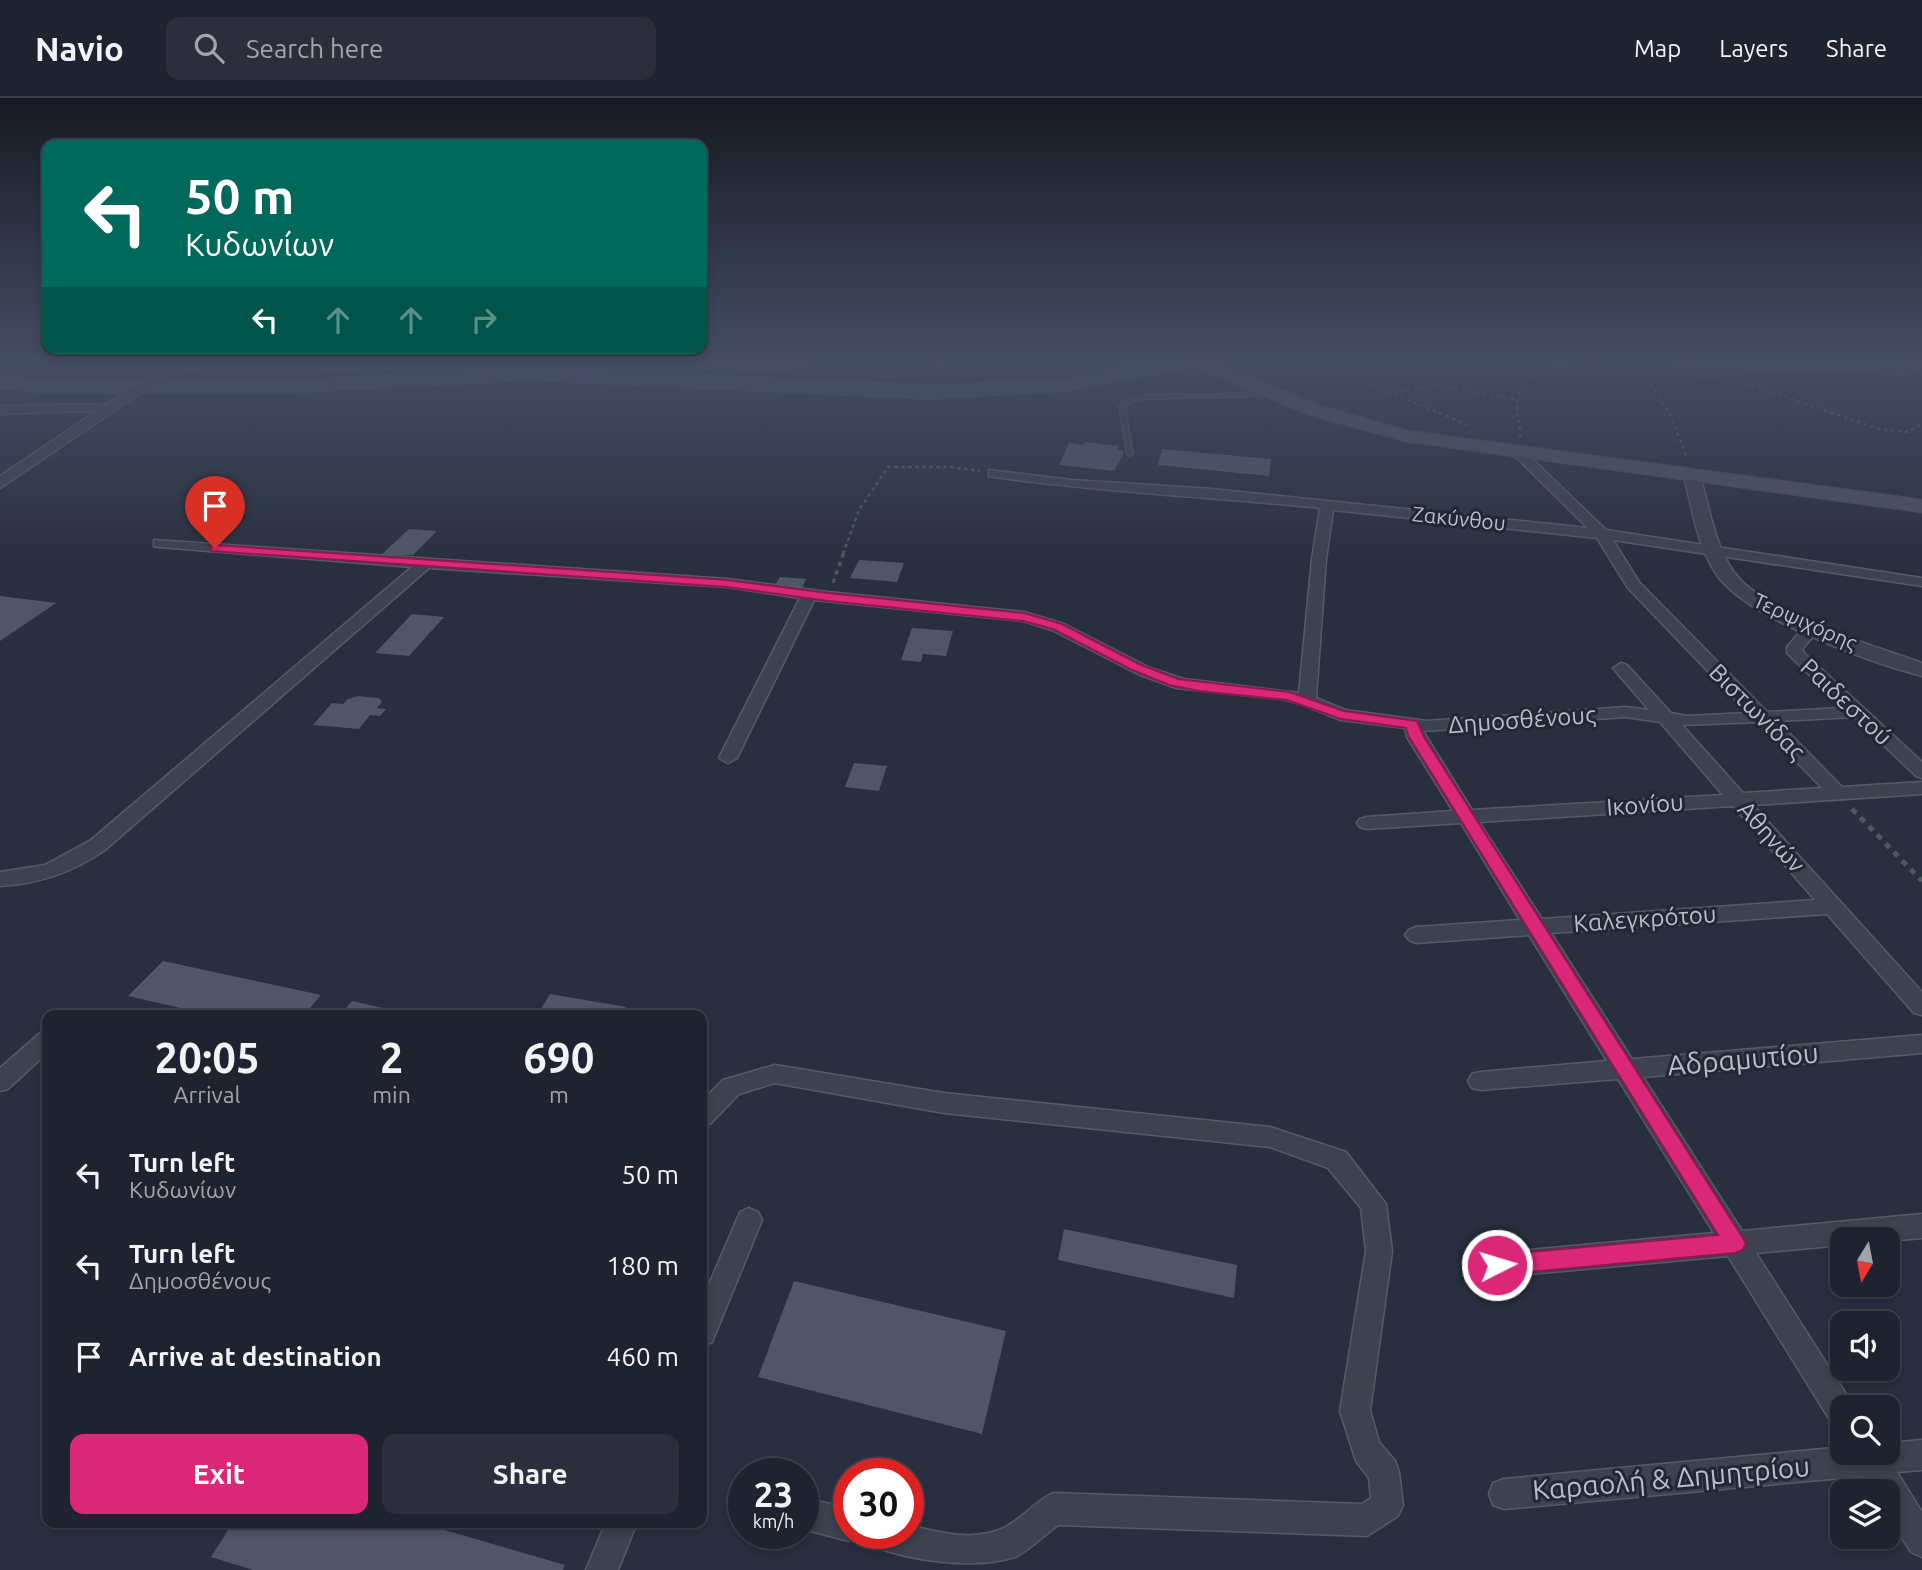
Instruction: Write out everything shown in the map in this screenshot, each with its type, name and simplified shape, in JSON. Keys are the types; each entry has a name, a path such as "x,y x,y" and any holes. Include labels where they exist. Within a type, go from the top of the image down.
{"main road":[{"path":"1377,429 1519,453 1922,506"}],"street":[{"path":"0,483 80,429"},
{"name":"Βιστωνίδας","path":"1519,453 1602,534 1633,585 1837,793"},
{"name":"Ζακύνθου","path":"994,473 1072,484 1200,492 1602,534 1922,582"},
{"name":"Τερψιχόρης","path":"1692,476 1724,573 1745,596 1777,614 1873,651"},
{"path":"1307,700 1319,559 1327,505"},
{"name":"Δημοσθένους","path":"159,543 326,558 427,562 705,582 1033,618 1058,626 1134,667 1174,682 1282,695 1307,700 1341,715 1412,724 1444,726 1626,712 1687,720 1856,712"},
{"path":"0,879 46,873 68,864 98,845 427,562"},
{"path":"728,758 810,595"},
{"name":"Ραιδεστού","path":"1812,628 1794,647 1795,653 1922,772"},
{"path":"1873,651 1922,659"},
{"path":"1873,651 1922,670"},
{"name":"Αθηνών","path":"1621,668 1833,906 1912,984 1922,1007"},
{"path":"1412,724 1416,737 1830,1395"},
{"name":"Ικονίου","path":"1367,823 1922,788"},
{"name":"Καλεγκρότου","path":"1416,935 1833,906"},
{"path":"0,1082 42,1044"},
{"name":"Αδραμυτίου","path":"1480,1081 1922,1044"},
{"path":"707,1111 731,1087 775,1074 944,1102 1270,1137 1337,1160 1373,1204 1379,1251 1355,1411 1367,1450 1384,1472 1387,1505 1367,1520 1053,1509 1006,1545 954,1552 924,1544"},
{"path":"707,1321 749,1220"},
{"path":"1497,1265 1922,1226"},
{"name":"Καραολή & Δημητρίου","path":"1900,1455 1922,1455"},
{"name":"Καραολή & Δημητρίου","path":"1504,1494 1830,1460"},
{"path":"1874,1465 1922,1541"},
{"path":"602,1570 620,1528"}],"lane":[{"path":"1126,429 1130,454"}],"path":[{"path":"1519,453 1522,429"},
{"path":"1676,429 1692,476"},
{"path":"1882,429 1908,432 1914,429"},
{"path":"828,597 859,510 888,467 950,467 994,473"},
{"path":"1837,793 1922,881"}],"building":[{"path":"1085,442 1118,446 1117,450 1125,451 1114,471 1059,465 1069,443 1084,445"},
{"path":"1162,449 1271,459 1269,476 1158,465"},
{"path":"409,529 437,531 413,555 381,555"},
{"path":"859,560 904,563 897,582 850,578"},
{"path":"780,577 806,579 802,588 775,585"},
{"path":"0,596 56,603 0,641"},
{"path":"412,614 444,617 409,656 375,653"},
{"path":"912,628 953,631 946,656 923,654 921,662 901,660"},
{"path":"358,696 379,698 382,702 377,708 386,709 380,716 370,715 359,729 313,725 332,703 343,704"},
{"path":"854,763 887,766 879,791 845,787"},
{"path":"163,961 321,995 308,1010 189,1010 128,996"},
{"path":"550,994 626,1007 624,1010 540,1010"},
{"path":"352,1001 392,1010 344,1010"},
{"path":"1064,1229 1237,1265 1234,1298 1058,1260"},
{"path":"794,1281 1006,1331 982,1434 758,1377"},
{"path":"229,1528 438,1528 565,1565 563,1570 253,1570 211,1557"}],"route":[{"path":"215,548 326,558 727,583 828,597 1024,617 1058,626 1134,667 1174,682 1289,696 1307,700 1341,715 1412,724 1416,737 1735,1243 1497,1265"}]}
